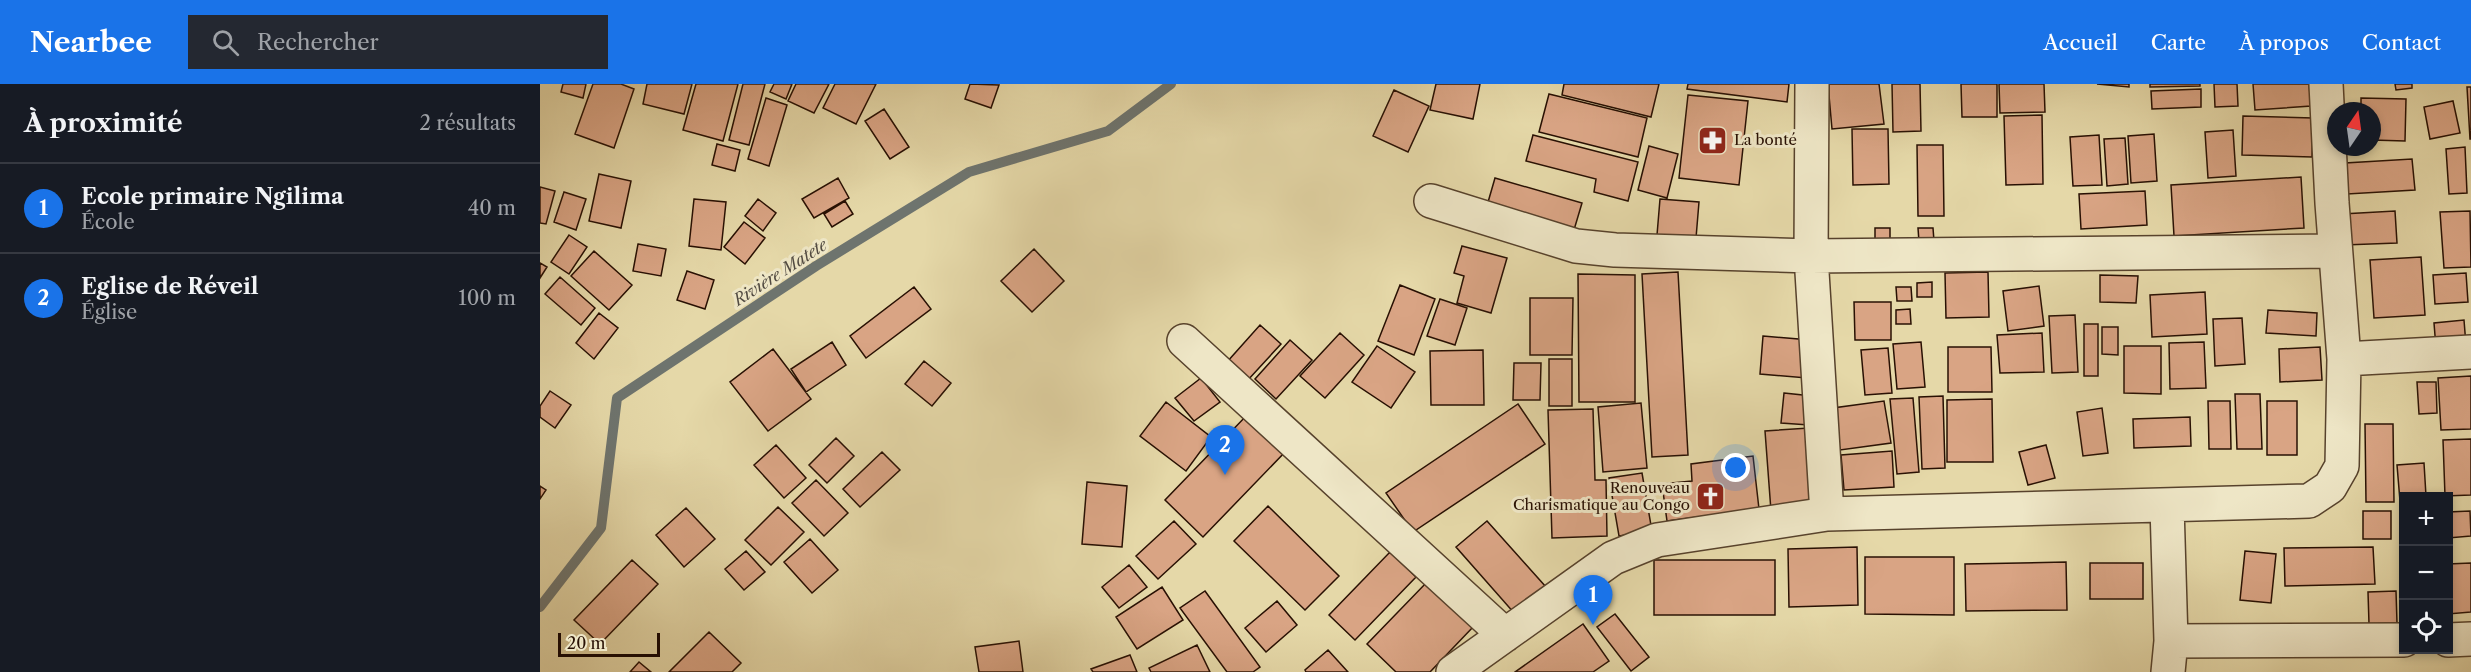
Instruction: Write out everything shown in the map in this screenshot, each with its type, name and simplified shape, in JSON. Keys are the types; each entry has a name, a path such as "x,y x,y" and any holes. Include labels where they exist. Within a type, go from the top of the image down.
{"street":[{"path":"1812,84 1811,256 1827,514"},
{"path":"1453,672 1613,558 1657,540 1827,514 2309,501 2330,487 2342,466 2344,359 2335,251 2326,84"},
{"path":"1431,201 1576,246 1615,250 1811,256 2335,251"},
{"path":"1184,341 1504,635"},
{"path":"2344,359 2471,352"},
{"path":"2167,506 2170,657 2399,640"},
{"path":"2453,640 2471,639"}],"building":[{"path":"563,84 586,84 583,98 561,92"},
{"path":"593,84 621,84 634,89 614,148 575,134"},
{"path":"647,84 692,84 684,114 643,104"},
{"path":"696,84 738,84 723,141 683,130"},
{"path":"743,84 765,84 749,145 729,140"},
{"path":"774,84 792,84 786,99 770,92"},
{"path":"796,84 829,84 814,113 788,101"},
{"path":"835,84 876,84 856,124 823,108"},
{"path":"970,84 999,85 991,108 965,99"},
{"path":"1436,84 1480,84 1473,119 1430,110"},
{"path":"1564,84 1659,84 1651,117 1562,95"},
{"path":"1688,84 1789,84 1787,102 1687,89"},
{"path":"1828,84 1879,84 1884,124 1832,129"},
{"path":"1892,84 1920,84 1921,131 1893,132"},
{"path":"1961,84 1997,84 1997,117 1962,117"},
{"path":"1999,84 2044,84 2045,112 2000,113"},
{"path":"2097,84 2129,84 2129,87"},
{"path":"2150,84 2200,84 2200,86 2150,87"},
{"path":"2214,84 2237,84 2238,106 2215,107"},
{"path":"2253,84 2309,84 2311,106 2255,110"},
{"path":"2395,84 2412,84 2412,88 2396,90"},
{"path":"2467,87 2471,87 2471,139 2470,139"},
{"path":"2201,89 2201,107 2152,109 2151,91"},
{"path":"1394,90 1429,106 1408,152 1373,136"},
{"path":"1549,94 1647,118 1638,157 1539,132"},
{"name":"La bonté","path":"1688,95 1748,101 1739,185 1679,178"},
{"path":"766,98 787,105 769,166 748,159"},
{"path":"2361,98 2406,99 2405,141 2381,140 2381,102 2361,102"},
{"path":"2453,101 2460,133 2430,139 2424,107"},
{"path":"884,109 909,147 890,159 865,121"},
{"path":"2042,115 2043,184 2006,185 2004,116"},
{"path":"2243,116 2313,118 2312,157 2242,155"},
{"path":"1852,129 1888,129 1889,184 1853,185"},
{"path":"2233,130 2236,176 2208,178 2205,132"},
{"path":"2154,134 2157,181 2131,183 2128,136"},
{"path":"1533,135 1638,162 1628,201 1594,192 1596,179 1526,161"},
{"path":"2099,135 2102,185 2073,186 2070,137"},
{"path":"2125,138 2128,184 2107,186 2104,139"},
{"path":"717,144 740,150 735,171 712,165"},
{"path":"1917,145 1943,145 1944,216 1918,216"},
{"path":"1649,146 1678,154 1667,198 1638,190"},
{"path":"2465,147 2467,193 2449,194 2446,149"},
{"path":"2412,159 2415,190 2347,194 2345,163"},
{"path":"599,174 631,181 621,228 589,221"},
{"path":"2301,177 2304,228 2174,236 2171,185"},
{"path":"838,178 849,198 814,218 802,199"},
{"path":"1495,178 1582,203 1571,240 1484,216"},
{"path":"540,187 555,191 546,224 540,223"},
{"path":"2145,191 2147,225 2081,229 2079,194"},
{"path":"564,192 586,199 576,230 554,222"},
{"path":"694,199 726,202 721,250 689,246"},
{"path":"758,199 776,213 763,231 745,216"},
{"path":"1660,199 1699,202 1695,250 1656,247"},
{"path":"845,201 853,214 832,227 824,214"},
{"path":"2395,211 2397,243 2344,245 2342,214"},
{"path":"2470,211 2471,267 2444,268 2440,212"},
{"path":"744,222 765,238 745,264 724,247"},
{"path":"1875,228 1890,228 1890,242 1875,242"},
{"path":"1918,228 1933,228 1934,241 1919,242"},
{"path":"569,235 587,247 569,274 551,262"},
{"path":"638,244 666,249 661,276 633,271"},
{"path":"1462,246 1507,258 1491,313 1457,303 1464,276 1454,273"},
{"path":"1034,249 1064,281 1032,312 1001,281"},
{"path":"594,251 632,285 609,310 571,276"},
{"path":"2421,257 2425,315 2374,318 2370,260"},
{"path":"540,263 547,267 540,278"},
{"path":"687,271 714,280 705,309 677,300"},
{"path":"1678,272 1688,455 1652,457 1642,274"},
{"path":"1988,272 1989,317 1946,318 1945,273"},
{"path":"2466,273 2468,302 2435,304 2433,275"},
{"path":"1578,274 1635,275 1635,402 1579,402"},
{"path":"2100,275 2138,276 2136,303 2100,302"},
{"path":"560,277 595,308 581,325 545,294"},
{"path":"1932,282 1932,297 1917,297 1917,283"},
{"path":"1400,285 1435,299 1414,355 1378,341"},
{"path":"2039,286 2044,326 2008,331 2003,291"},
{"path":"914,287 931,309 866,358 850,336"},
{"path":"1896,287 1911,287 1912,301 1897,301"},
{"path":"2205,292 2207,334 2152,337 2150,295"},
{"path":"1530,298 1573,298 1572,355 1530,355"},
{"path":"1440,299 1467,308 1455,345 1427,336"},
{"path":"1854,302 1891,302 1891,340 1855,340"},
{"path":"1910,309 1911,324 1896,324 1896,310"},
{"path":"2268,310 2317,313 2316,336 2266,333"},
{"path":"599,313 618,328 594,359 576,343"},
{"path":"2075,315 2078,372 2052,373 2049,316"},
{"path":"2242,318 2245,364 2215,366 2213,319"},
{"path":"2464,320 2466,345 2436,348 2434,323"},
{"path":"2084,324 2098,324 2098,376 2084,376"},
{"path":"1260,325 1281,344 1247,381 1227,362"},
{"path":"2102,327 2118,327 2118,355 2102,354"},
{"path":"1340,333 1364,355 1325,398 1300,376"},
{"path":"2042,333 2044,372 2000,373 1997,335"},
{"path":"1763,336 1810,340 1807,378 1760,374"},
{"path":"1290,340 1312,360 1276,399 1255,379"},
{"path":"832,342 846,365 806,392 791,369"},
{"path":"1921,342 1925,387 1897,389 1893,344"},
{"path":"2204,342 2206,388 2170,389 2169,343"},
{"path":"1377,346 1415,372 1391,408 1352,382"},
{"path":"2124,346 2161,346 2161,394 2124,393"},
{"path":"1948,347 1991,347 1992,392 1948,392"},
{"path":"2320,347 2322,380 2280,382 2279,349"},
{"path":"1888,348 1892,393 1865,395 1861,350"},
{"path":"773,349 811,399 768,431 730,382"},
{"path":"1483,350 1484,405 1431,405 1430,351"},
{"path":"1549,359 1572,359 1572,406 1549,406"},
{"path":"924,361 951,383 932,406 905,384"},
{"path":"1514,363 1541,363 1540,400 1513,400"},
{"path":"2471,376 2471,429 2441,430 2438,378"},
{"path":"1201,378 1220,402 1194,421 1175,398"},
{"path":"2417,382 2436,382 2437,413 2419,414"},
{"path":"550,391 571,405 555,428 540,417 540,406"},
{"path":"1784,393 1812,396 1809,425 1781,423"},
{"path":"2235,394 2260,394 2262,449 2237,449"},
{"path":"1943,396 1945,468 1922,469 1919,397"},
{"path":"1913,398 1919,472 1897,474 1890,399"},
{"path":"1992,399 1993,462 1947,462 1947,400"},
{"path":"1884,401 1891,443 1840,450 1833,408"},
{"path":"2208,401 2230,401 2231,449 2209,449"},
{"path":"2267,401 2297,401 2297,455 2267,455"},
{"path":"1166,402 1211,437 1186,471 1140,436"},
{"path":"1641,403 1647,468 1603,472 1598,407"},
{"path":"1518,404 1545,444 1413,532 1386,493"},
{"path":"2102,408 2108,453 2083,456 2077,412"},
{"path":"1593,409 1595,480 1606,480 1607,536 1552,538 1548,410"},
{"path":"1248,414 1286,451 1203,537 1165,500"},
{"path":"2190,417 2191,446 2134,448 2133,419"},
{"path":"2365,424 2393,424 2394,502 2366,502"},
{"path":"1809,428 1815,508 1771,511 1765,431"},
{"path":"836,438 854,456 827,483 809,465"},
{"path":"2471,439 2471,495 2453,496 2453,492 2445,492 2443,440"},
{"path":"776,445 806,478 784,498 754,465"},
{"path":"2046,445 2055,478 2028,485 2019,452"},
{"path":"1892,451 1894,487 1844,490 1841,455"},
{"path":"882,452 900,470 860,507 843,489"},
{"name":"Renouveau Charismatique au Congo","path":"1753,456 1759,509 1667,521 1662,484 1692,481 1691,464"},
{"path":"2424,463 2426,492 2399,492 2397,465"},
{"path":"1642,473 1652,531 1619,536 1609,478"},
{"path":"816,480 848,513 824,536 792,503"},
{"path":"1087,482 1127,486 1122,547 1082,544"},
{"path":"540,486 546,490 540,499"},
{"path":"1268,506 1339,576 1305,610 1234,541"},
{"path":"778,507 804,532 771,565 745,540"},
{"path":"686,508 715,539 684,567 656,535"},
{"path":"2363,511 2391,511 2391,539 2363,539"},
{"path":"2470,511 2471,536 2453,538 2453,512"},
{"path":"1174,521 1196,544 1158,579 1136,556"},
{"path":"1487,521 1546,587 1515,614 1456,547"},
{"path":"810,539 838,570 812,593 784,562"},
{"path":"1857,547 1858,605 1789,607 1788,549"},
{"path":"2373,547 2375,584 2285,586 2284,548"},
{"path":"746,551 765,572 744,590 725,569"},
{"path":"2245,551 2276,554 2271,603 2240,600"},
{"path":"1390,552 1416,577 1355,640 1329,615"},
{"path":"1865,557 1954,557 1954,615 1865,614"},
{"path":"632,560 658,584 600,644 574,620"},
{"path":"1654,560 1775,560 1775,615 1654,615"},
{"path":"2066,562 2067,610 1966,611 1965,564"},
{"path":"2090,563 2143,563 2143,599 2090,599"},
{"path":"2471,563 2471,612 2453,614 2453,564"},
{"path":"1129,565 1147,587 1119,608 1102,587"},
{"path":"1427,582 1473,627 1430,672 1396,672 1367,644"},
{"path":"1162,587 1183,620 1137,649 1116,617"},
{"path":"1205,591 1260,667 1253,672 1227,672 1180,608"},
{"path":"2396,591 2397,623 2369,624 2368,592"},
{"path":"1277,601 1297,625 1266,652 1245,628"},
{"path":"1615,614 1649,657 1631,671 1597,627"},
{"path":"1583,624 1609,661 1593,672 1515,672"},
{"path":"709,632 741,663 732,672 669,672"},
{"path":"1019,641 1023,672 979,672 975,647"},
{"path":"1197,645 1210,672 1151,672 1149,668"},
{"path":"1328,650 1348,672 1306,672 1305,670"},
{"path":"1130,655 1137,672 1093,672 1091,669"},
{"path":"639,662 651,672 630,672"}],"waterway":[{"name":"Rivière Matete","path":"540,607 601,528 617,398 816,266 969,172 1108,131 1171,84"}],"place":[{"name":"La bonté","path":"1713,140"},
{"name":"Eglise de Réveil","path":"1225,475"},
{"name":"Renouveau Charismatique au Congo","path":"1711,497"},
{"name":"Ecole primaire Ngilima","path":"1593,625"}]}
